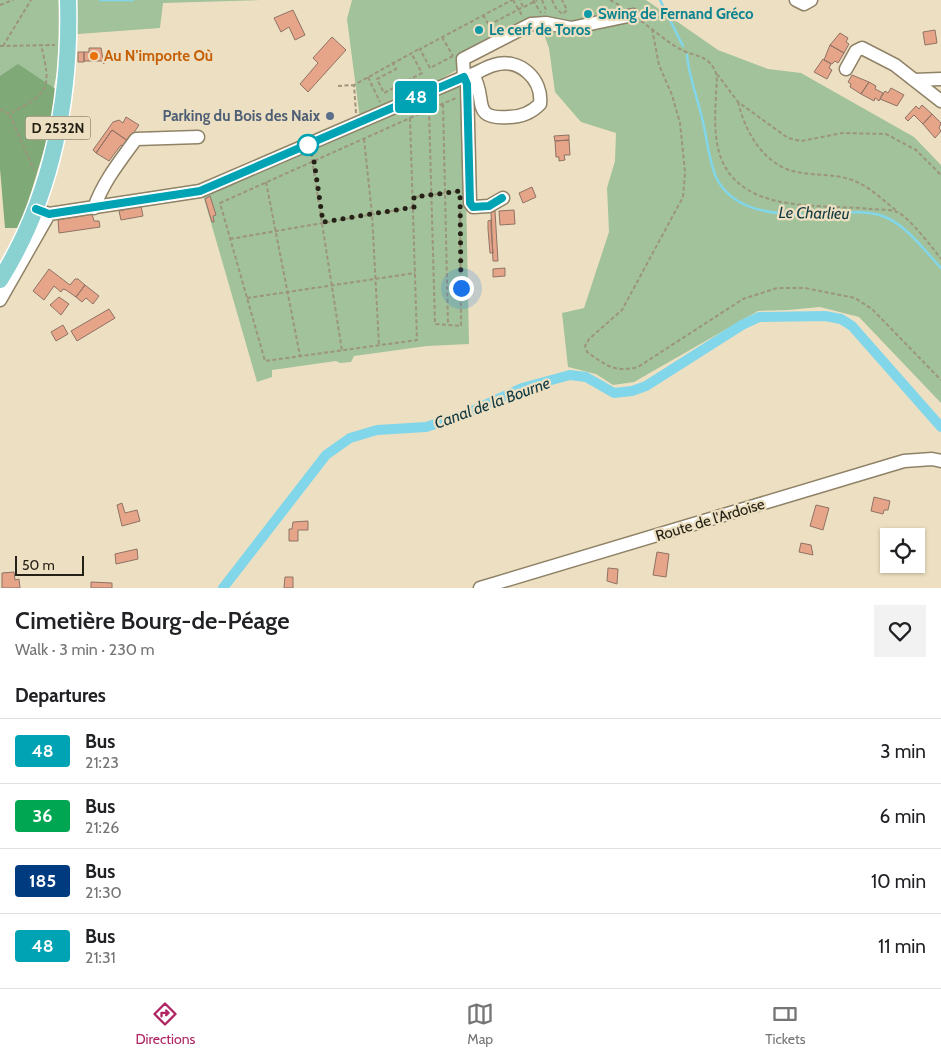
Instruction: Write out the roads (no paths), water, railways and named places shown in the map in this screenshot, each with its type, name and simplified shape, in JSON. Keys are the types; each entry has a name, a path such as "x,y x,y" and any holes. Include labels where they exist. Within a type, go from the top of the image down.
{"main road":[{"name":"D 2532N","path":"0,280 42,211 62,110 69,45 68,0"}],"street":[{"path":"796,0 804,4 811,0"},
{"path":"502,198 489,206 473,207 470,203 468,76 463,59 531,24 546,23 571,28 633,15"},
{"path":"846,69 856,51 862,48 895,65 941,101"},
{"path":"0,300 28,254 42,211 94,208 200,191 357,123 496,64 511,64 524,68 539,86 540,104 520,117 492,119 485,115 478,84 468,76"},
{"path":"914,80 941,79"},
{"path":"94,208 115,168 136,139 198,137"},
{"name":"Route de l'Ardoise","path":"480,588 904,461 932,459 941,461"}],"waterway":[{"name":"Le Charlieu","path":"100,0 133,0"},
{"name":"Le Charlieu","path":"660,0 683,46"},
{"name":"Le Charlieu","path":"687,55 714,171 723,188 732,197 743,204 767,212 815,215 856,212 885,217 901,226 941,268"},
{"name":"Canal de la Bourne","path":"223,588 326,455 350,438 377,430 426,427 463,415 522,388 570,375 586,377 614,393 632,391 646,386 742,325 759,317 825,316 841,319 852,326 941,427"}],"place":[{"name":"Swing de Fernand Gréco","path":"588,14"},
{"name":"Le cerf de Toros","path":"479,30"},
{"name":"Au N'importe Où","path":"94,56"},
{"name":"Parking du Bois des Naix","path":"330,116"}]}
